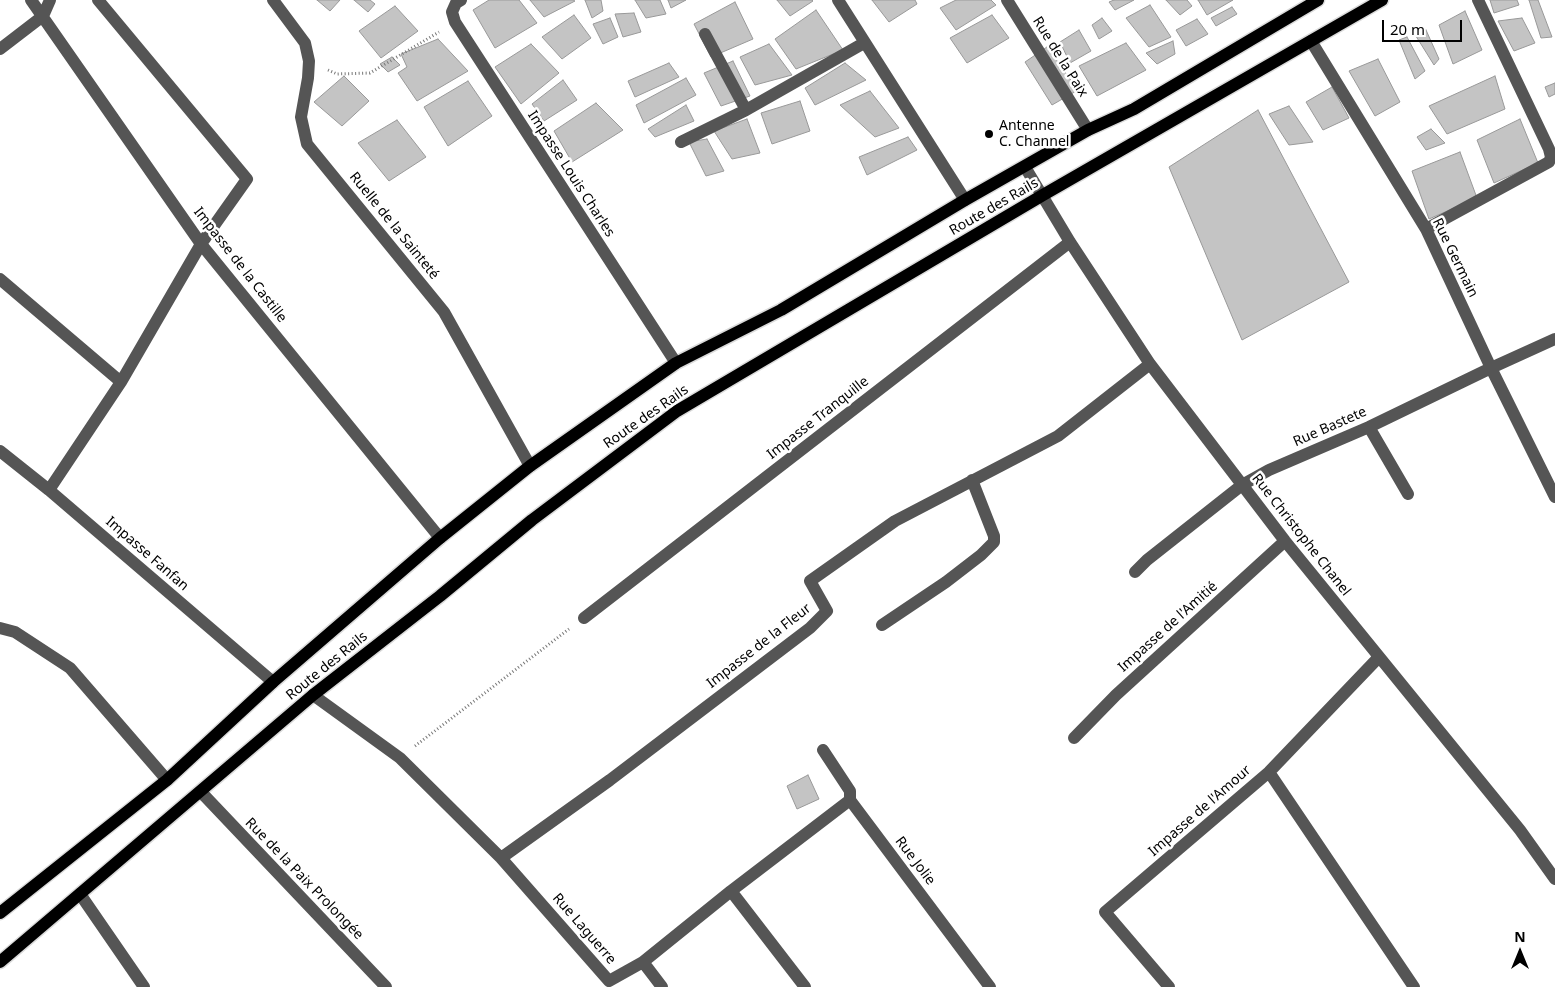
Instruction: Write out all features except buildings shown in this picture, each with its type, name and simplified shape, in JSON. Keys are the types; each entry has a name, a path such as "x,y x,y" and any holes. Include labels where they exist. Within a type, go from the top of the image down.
{"main road":[{"name":"Route des Rails","path":"0,914 167,780 273,682 440,538 530,466 676,363 781,310 965,200 1088,130 1134,109 1318,0"},
{"name":"Route des Rails","path":"0,962 313,695 440,596 532,520 677,411 1043,195 1382,0"}],"street":[{"name":"Impasse de la Castille","path":"31,0 201,244 440,538"},
{"path":"0,49 43,16 50,0"},
{"path":"49,490 121,382 201,244 247,179 98,0"},
{"name":"Ruelle de la Sainteté","path":"273,0 305,43 309,61 301,117 307,144 444,312 530,466"},
{"path":"454,22 452,12 456,3 461,0"},
{"path":"838,0 965,200"},
{"name":"Rue de la Paix","path":"1007,0 1088,130"},
{"path":"1426,230 1549,162 1551,157 1478,0"},
{"name":"Impasse Louis Charles","path":"454,22 676,363"},
{"path":"705,34 746,110"},
{"name":"Rue Germain","path":"1311,41 1426,230 1491,368 1555,497"},
{"path":"681,142 746,110 864,43"},
{"name":"Rue Christophe Chanel","path":"1025,166 1070,242 1150,364 1285,541 1520,830 1555,879"},
{"name":"Impasse Tranquille","path":"584,618 1070,242"},
{"path":"0,280 121,382"},
{"name":"Rue Bastete","path":"1135,572 1147,560 1242,485 1268,470 1369,427 1491,368 1555,340"},
{"name":"Impasse de la Fleur","path":"501,858 610,780 810,628 827,611 810,582 895,521 1058,436 1150,364"},
{"path":"1369,427 1408,494"},
{"name":"Impasse Fanfan","path":"0,451 49,490 273,682"},
{"path":"882,625 946,582 981,555 994,542 994,536 972,480"},
{"name":"Impasse de l'Amitié","path":"1074,738 1116,695 1285,541"},
{"path":"0,628 14,632 70,668 167,780"},
{"name":"Impasse de l'Amour","path":"1169,987 1105,912 1268,772 1379,657"},
{"name":"Rue Laguerre","path":"313,695 400,758 501,858 606,984 644,962 731,891 850,800"},
{"name":"Rue Jolie","path":"823,750 850,791 850,800 990,987"},
{"path":"1268,772 1414,987"},
{"name":"Rue de la Paix Prolongée","path":"201,792 386,987"},
{"path":"731,891 805,987"},
{"path":"80,894 144,987"},
{"path":"644,962 662,987"}],"path":[{"path":"309,61 337,74 370,73 454,22"},
{"path":"400,758 584,618"}],"place":[{"name":"Antenne C. Channel","path":"989,134"}]}
